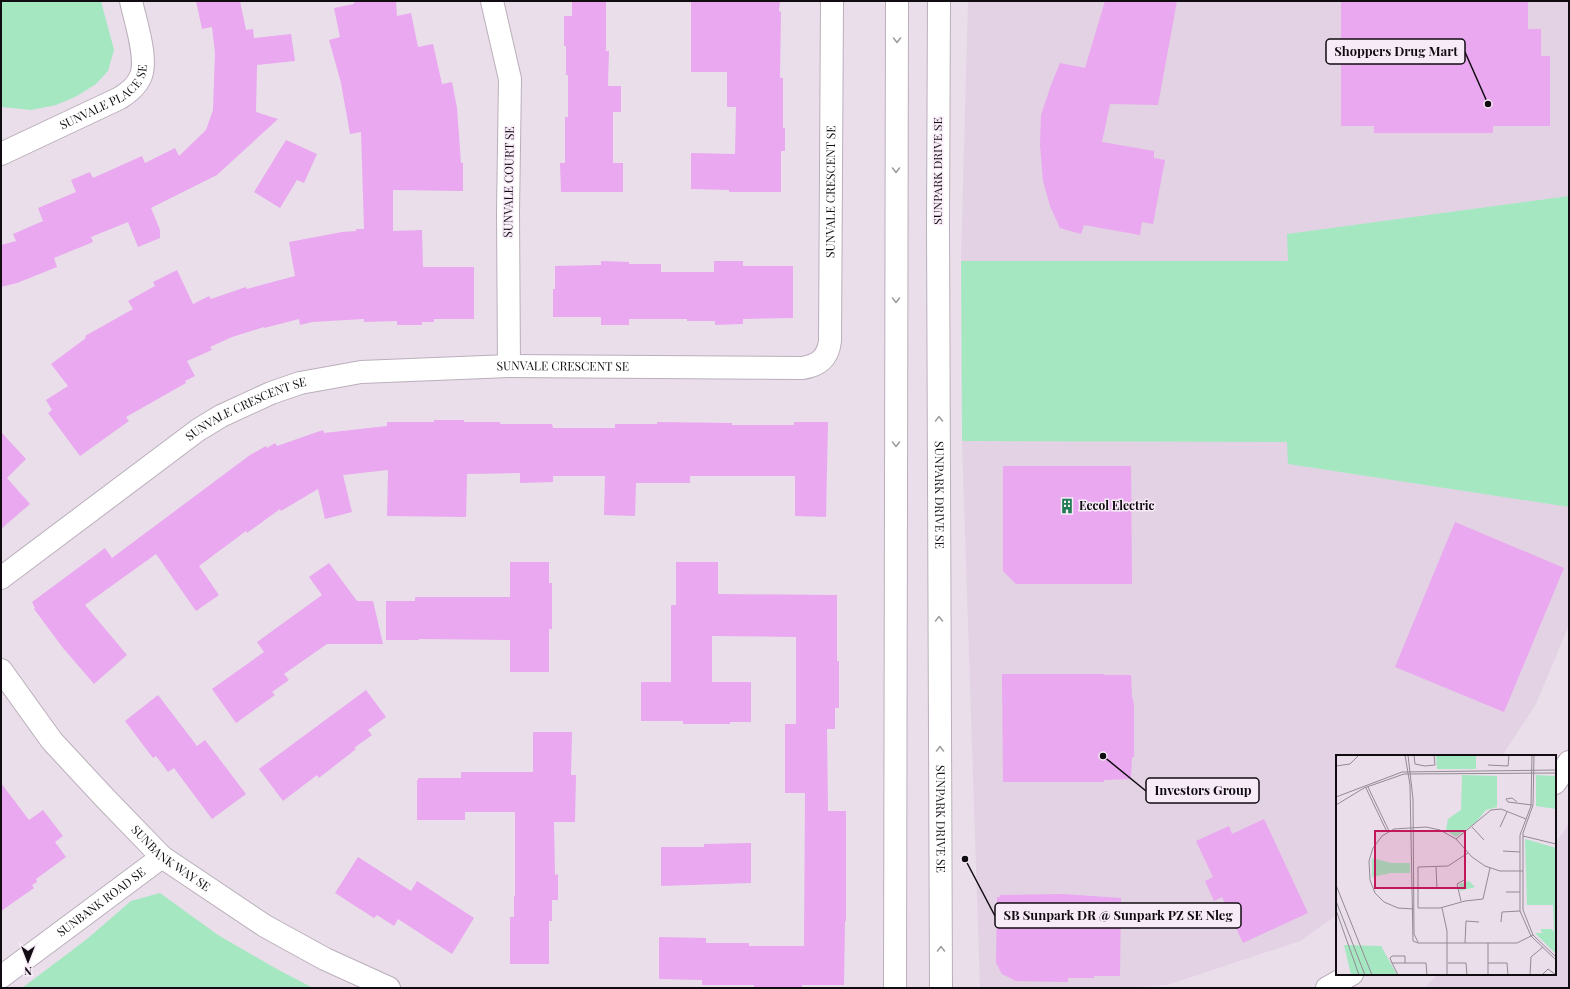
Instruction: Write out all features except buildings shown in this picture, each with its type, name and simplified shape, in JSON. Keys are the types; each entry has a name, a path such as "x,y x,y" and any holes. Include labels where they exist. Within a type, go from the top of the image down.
{"street":[{"name":"SUNVALE PLACE SE","path":"1,154 120,98 132,89 141,78 143,64 142,47 131,1"},
{"name":"SUNVALE COURT SE","path":"492,1 510,79 508,212 509,366"},
{"name":"SUNVALE CRESCENT SE","path":"1,578 198,430 221,416 265,396 300,383 361,372 509,366 802,368 816,365 822,361 829,348 830,341 832,1"},
{"path":"895,988 897,1"},
{"name":"SUNPARK DRIVE SE","path":"939,1 938,225 941,988"},
{"name":"SUNBANK WAY SE","path":"1,670 52,740 162,857 265,926 325,959 389,988"},
{"path":"1556,782 1569,762"},
{"name":"SUNBANK ROAD SE","path":"1,977 162,857"},
{"path":"1327,988 1350,975"},
{"path":"1358,975 1365,988"}],"shaded area":[{"path":"968,1 1569,1 1569,196 1288,234 1289,261 961,261"},
{"path":"962,441 1288,442 1288,464 1569,507 1569,625 1536,704 1503,755 1336,755 1336,916 1300,941 1167,985 1124,988 980,988"},
{"path":"1569,822 1569,988 1425,988 1437,975 1556,975 1556,842"}],"green space":[{"path":"1,1 101,1 114,50 108,71 96,84 77,96 56,105 31,110 1,107"},
{"path":"1569,196 1569,507 1288,464 1287,442 962,441 961,261 1288,261 1287,234"},
{"path":"160,893 218,935 313,988 22,988 87,939 131,901"}],"place":[{"name":"Shoppers Drug Mart","path":"1488,104"},
{"name":"Eecol Electric","path":"1067,506"},
{"name":"Investors Group","path":"1103,756"},
{"name":"SB Sunpark DR @ Sunpark PZ SE Nleg","path":"965,859"}]}
